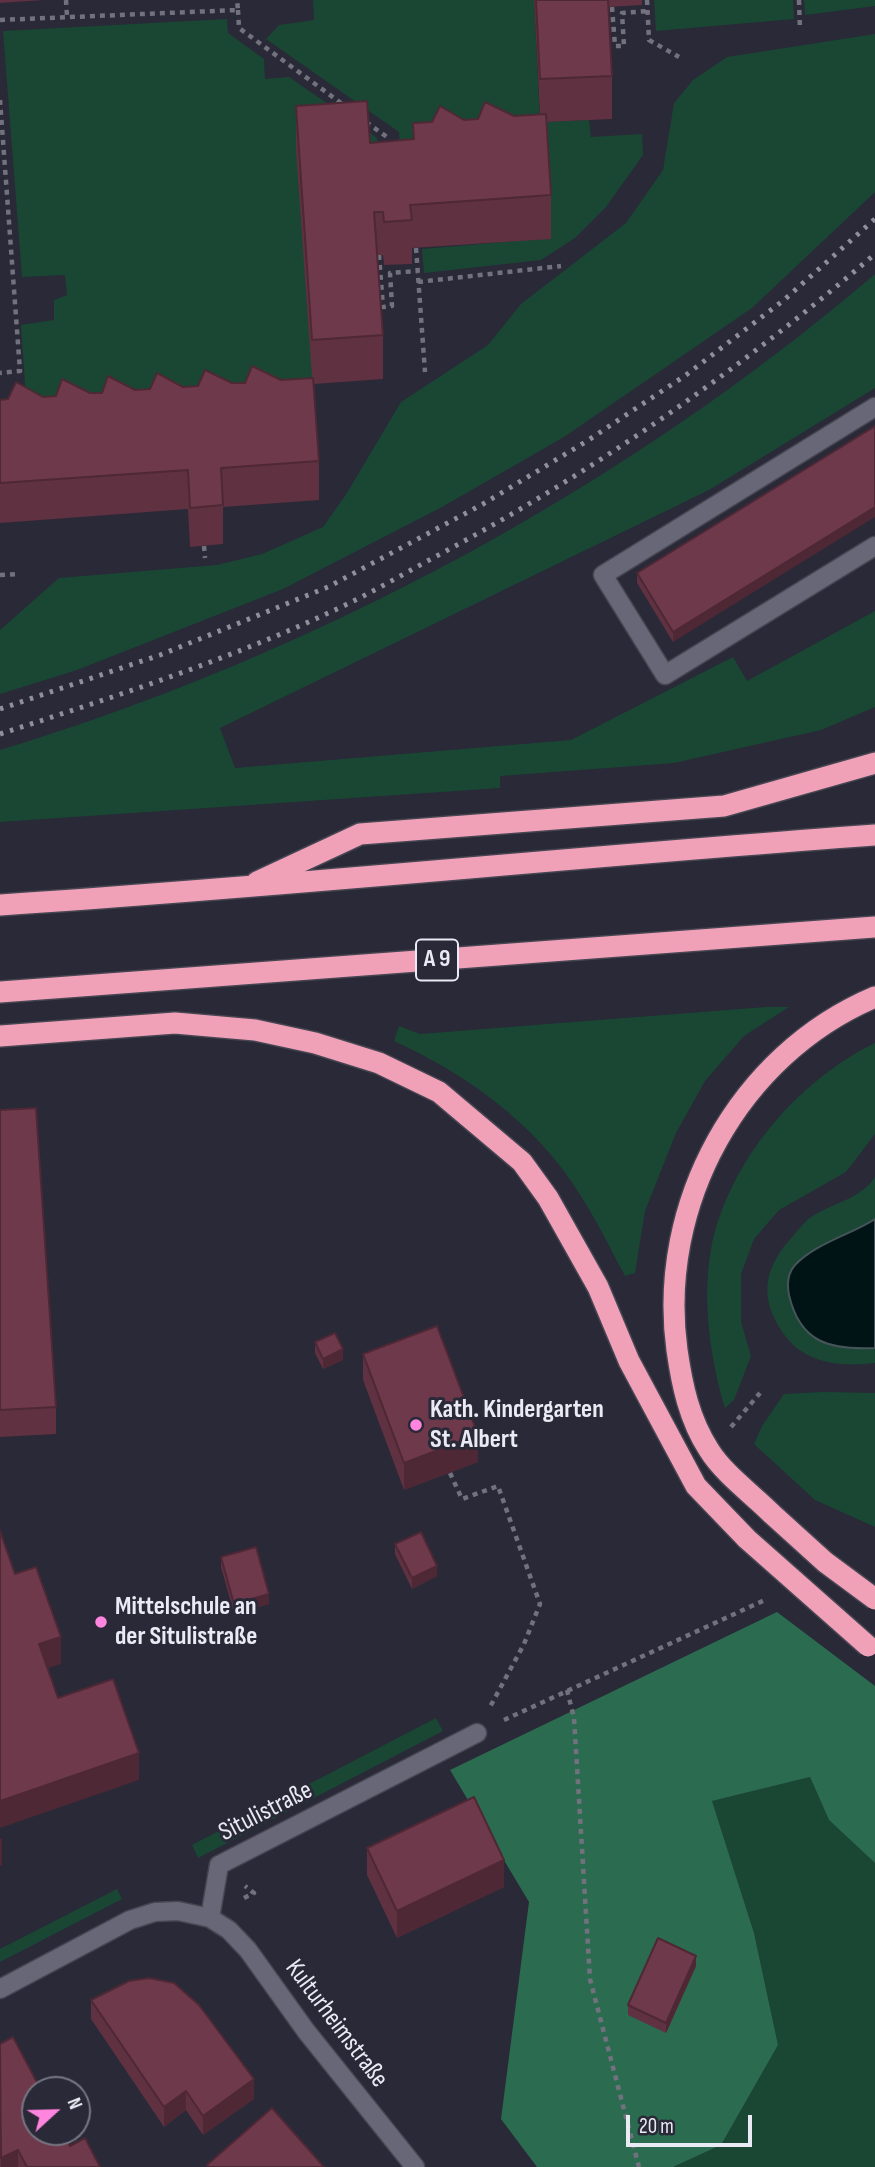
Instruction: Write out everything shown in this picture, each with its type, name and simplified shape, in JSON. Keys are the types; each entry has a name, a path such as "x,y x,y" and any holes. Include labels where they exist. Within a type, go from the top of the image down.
{"highway":[{"path":"242,889 360,834 724,806 875,763"},
{"path":"0,905 242,889 642,852 875,835"},
{"name":"A 9","path":"0,992 875,928"},
{"path":"875,997 850,1008 803,1042 755,1084 715,1140 689,1202 674,1265 673,1320 682,1385 691,1415 710,1452 825,1562 875,1599"},
{"path":"0,1036 175,1023 255,1030 315,1043 379,1063 439,1092 522,1162 541,1189 572,1237 598,1287 629,1361 696,1486 747,1539 872,1648"}],"street":[{"path":"875,407 603,575 665,675 875,546"},
{"name":"Situlistraße","path":"210,1918 219,1865 477,1733"},
{"path":"0,1989 130,1920 155,1912 178,1911 210,1918"},
{"name":"Kulturheimstraße","path":"210,1918 229,1930 248,1950 314,2042 415,2167"}],"path":[{"path":"66,0 66,17"},
{"path":"237,0 239,28 387,137 388,148"},
{"path":"647,0 649,40 679,57"},
{"path":"799,0 800,30"},
{"path":"612,7 615,46 624,46 622,13 648,11"},
{"path":"0,20 238,10"},
{"path":"0,102 20,371 0,373"},
{"path":"0,222 9,222"},
{"path":"416,248 425,372"},
{"path":"379,255 383,307 392,306 390,273 418,271"},
{"path":"418,282 561,266"},
{"path":"204,546 205,558"},
{"path":"0,575 18,574"},
{"path":"710,1452 760,1393"},
{"path":"450,1473 461,1499 498,1486 540,1604 524,1644 477,1733"},
{"path":"477,1733 779,1594"},
{"path":"567,1690 574,1718 590,1979 639,2167"}],"green space":[{"path":"313,0 534,0 540,122 589,120 591,137 642,134 643,155 606,207 575,238 541,260 424,273 422,249 551,238 401,157 399,132 266,39 279,25 314,20"},
{"path":"654,0 793,0 794,19 656,31"},
{"path":"804,0 875,0 875,6 805,15"},
{"path":"227,19 228,33 264,59 265,79 289,77 377,138 378,148 312,384 27,414 21,325 54,320 54,300 67,295 65,275 22,277 3,31"},
{"path":"875,34 875,192 752,308 564,437 442,507 283,589 77,670 0,694 0,630 59,578 217,565 262,554 323,527 347,493 401,402 488,345 521,304 626,223 663,170 674,103 693,80 727,57"},
{"path":"875,274 875,388 709,490 220,728 235,768 571,740 733,657 747,681 875,611 875,707 821,730 674,763 500,776 500,788 0,822 0,750 117,711 234,666 349,614 462,557 571,494 677,425 779,352"},
{"path":"789,1007 744,1036 705,1081 676,1133 645,1211 635,1273 625,1276 582,1198 558,1163 538,1141 495,1101 471,1084 394,1041 399,1026 420,1034"},
{"path":"875,1043 875,1134 846,1172 779,1210 754,1239 741,1274 741,1322 751,1356 734,1400 725,1408 715,1370 707,1288 711,1249 733,1185 770,1128 793,1102 846,1059"},
{"path":"875,1177 875,1219 869,1222 859,1349 875,1348 875,1363 824,1361 801,1351 783,1333 775,1320 768,1295 771,1271 783,1248 806,1221 862,1191"},
{"path":"875,1393 875,1527 815,1500 754,1444 762,1426 784,1394"},
{"path":"777,1612 875,1686 875,1863 829,1820 810,1777 712,1801 754,1933 778,2045 721,2145 673,2167 537,2167 501,2119 529,1902 450,1770"},
{"path":"436,1718 443,1731 198,1858 192,1845"},
{"path":"810,1777 829,1820 875,1863 875,2167 673,2167 721,2145 778,2045 754,1933 712,1801"},
{"path":"117,1889 122,1899 0,1962 0,1949"}],"shaded area":[{"path":"875,1219 875,1348 831,1345 809,1333 801,1324 788,1291 791,1272 803,1257"}],"building":[{"path":"536,0 608,0 612,76 540,79"},
{"path":"367,101 370,143 414,139 413,123 432,122 440,106 464,120 478,119 485,102 514,116 546,114 551,195 410,205 412,220 384,222 383,212 374,212 383,335 312,340 296,106"},
{"path":"252,366 281,380 313,378 319,461 221,468 223,505 190,508 188,470 0,483 0,400 8,399 16,382 43,397 56,396 62,379 90,393 102,393 108,376 135,390 150,389 157,373 183,387 198,386 205,370 232,383 245,383"},
{"path":"875,426 875,507 673,632 637,573"},
{"path":"36,1108 56,1407 0,1410 0,1110"},
{"name":"Kath. Kindergarten St. Albert","path":"437,1326 478,1435 404,1463 363,1354"},
{"path":"335,1333 343,1349 323,1359 315,1342"},
{"path":"0,1531 15,1574 36,1567 61,1637 39,1644 58,1698 113,1679 139,1753 0,1801"},
{"path":"421,1532 437,1566 412,1578 395,1544"},
{"path":"256,1547 269,1594 234,1604 221,1557"},
{"path":"474,1797 504,1860 397,1911 367,1848"},
{"path":"658,1938 696,1956 666,2023 628,2005"},
{"path":"149,1978 174,1983 199,2005 254,2079 203,2116 186,2091 164,2107 91,2000 129,1981"},
{"path":"13,2037 34,2076 21,2076 21,2146 89,2146 100,2167 27,2167 18,2150 1,2158 0,2044"},
{"path":"272,2108 324,2167 207,2165"}],"railway":[{"path":"0,709 160,655 328,587 483,504 587,441 686,375 784,300 875,219"},
{"path":"0,734 128,692 254,645 337,609 396,578 548,492 661,419 770,339 875,254"}],"place":[{"name":"Kath. Kindergarten St. Albert","path":"416,1425"},
{"name":"Mittelschule an der Situlistraße","path":"101,1622"}]}
